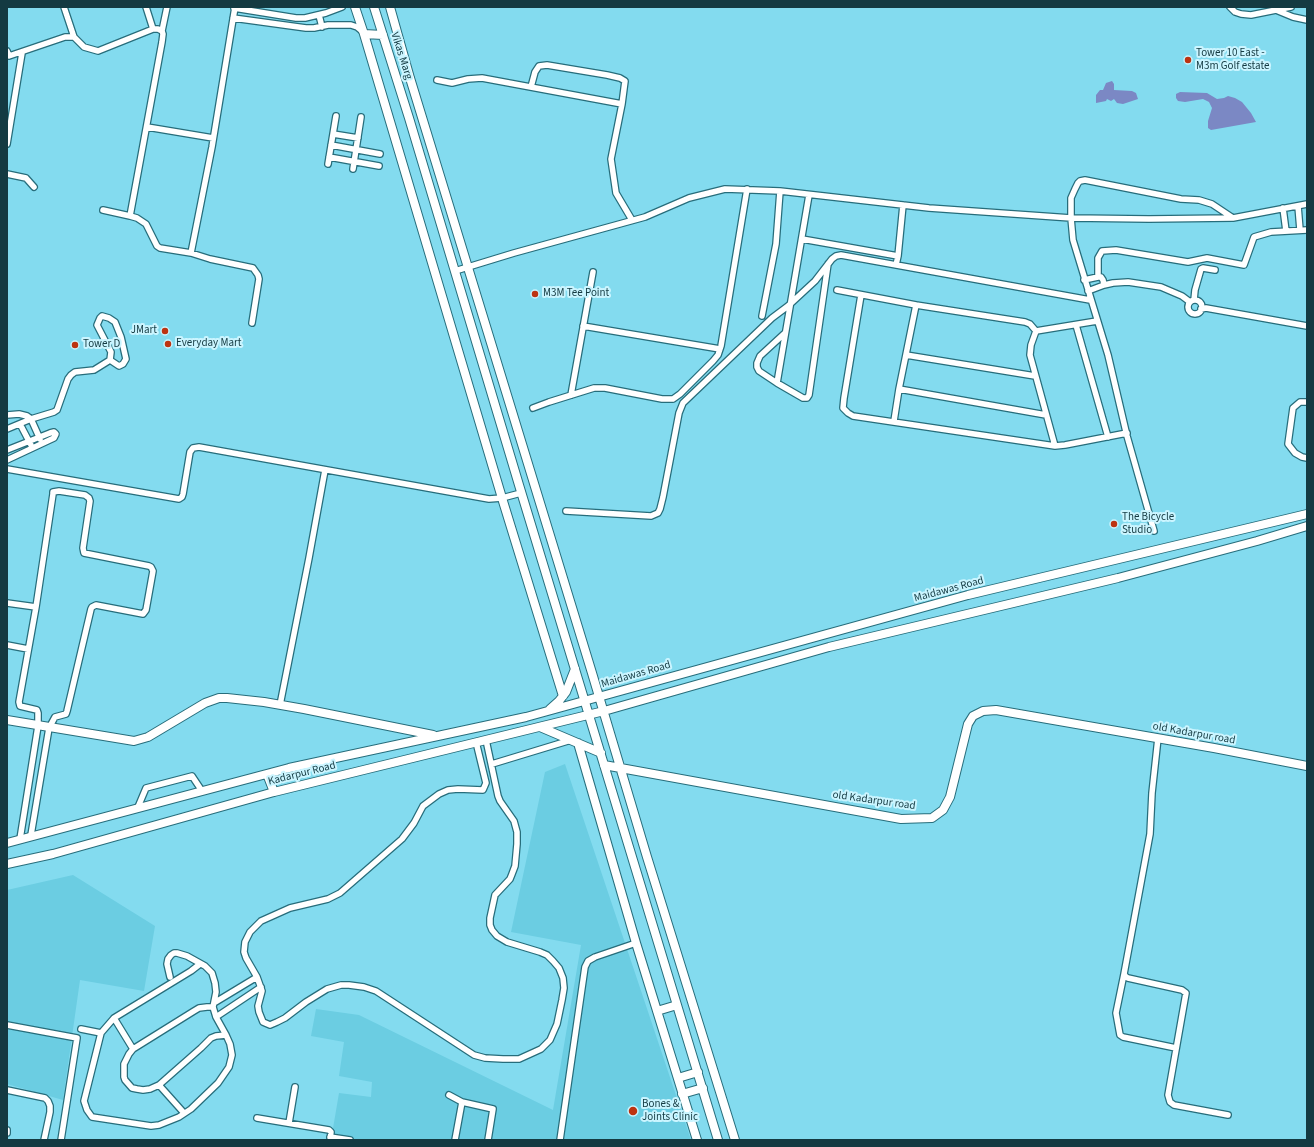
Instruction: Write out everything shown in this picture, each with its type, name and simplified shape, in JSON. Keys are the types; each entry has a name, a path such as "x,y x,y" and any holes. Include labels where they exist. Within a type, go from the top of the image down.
{"street":[{"path":"64,7 74,38 84,47 98,52 153,29 162,31"},
{"path":"146,7 153,29"},
{"path":"130,216 147,127 167,7"},
{"path":"191,253 213,138 234,8 296,18 305,18 342,7"},
{"path":"355,7 563,696"},
{"name":"Vikas Marg","path":"374,7 521,493 586,701 600,753 718,1140"},
{"path":"390,7 414,92 469,267 664,912 735,1140"},
{"path":"1230,7 1235,12 1251,15 1264,10 1276,10 1291,7"},
{"path":"1276,10 1293,17 1307,20"},
{"path":"318,15 322,26"},
{"path":"232,18 306,28 338,24 350,25 357,27 364,34 382,36"},
{"path":"8,55 22,53 65,37 74,38"},
{"path":"7,144 22,53"},
{"path":"531,87 535,72 539,66 547,65 607,75 620,78 625,81 611,159 616,193 632,220"},
{"path":"437,80 452,83 468,79 482,78 622,104"},
{"path":"328,164 336,116"},
{"path":"353,168 361,117"},
{"path":"147,127 213,138"},
{"path":"333,134 358,138"},
{"path":"331,145 380,154"},
{"path":"329,157 379,166"},
{"path":"7,174 26,178 34,187"},
{"path":"1154,531 1127,433 1108,355 1090,300 1073,240 1071,198 1078,183 1085,180 1181,199 1199,200 1212,204 1233,218"},
{"path":"455,271 645,217 689,198 725,189 780,191 903,206 1071,218 1233,218 1307,204"},
{"path":"533,408 594,388 604,388 662,399 673,399 713,361 720,350 747,189"},
{"path":"762,316 776,244 780,191"},
{"path":"777,383 809,195"},
{"path":"896,265 903,206"},
{"path":"1298,206 1300,230"},
{"path":"1283,208 1286,231"},
{"path":"103,210 137,218 146,224 157,246 164,249 191,253 210,259 253,268 259,279 252,323"},
{"path":"1098,277 1098,258 1102,251 1116,250 1188,262 1207,258 1244,265 1254,237 1271,232 1307,230"},
{"path":"802,239 898,256"},
{"path":"566,511 651,516 658,513 663,497 679,413 683,404 772,318 791,304 815,281 836,256 841,255 1090,300"},
{"path":"785,333 760,356 757,363 759,371 802,398 807,398 809,395 828,264"},
{"path":"1215,270 1201,269 1192,301 1188,308 1190,312 1197,313 1206,308 1307,326"},
{"path":"571,395 593,272"},
{"path":"1084,280 1101,277 1104,285"},
{"path":"1088,291 1112,283 1128,282 1154,286 1192,301 1200,302 1202,309"},
{"path":"837,290 916,305 1025,322 1030,324 1036,331"},
{"path":"861,295 843,408 853,416 1055,446 1127,433"},
{"path":"894,421 916,305"},
{"path":"102,316 115,322 121,337 126,359 123,364 119,366 110,360 110,348 97,325 102,316"},
{"path":"1036,331 1097,321"},
{"path":"1076,325 1108,437"},
{"path":"583,326 720,350"},
{"path":"1036,331 1031,345 1030,355 1055,446"},
{"path":"906,355 1035,376"},
{"path":"7,429 57,410 68,379 71,375 75,372 94,370 110,360"},
{"path":"899,389 1046,415"},
{"path":"1307,402 1300,402 1293,408 1288,444 1294,453 1307,458"},
{"path":"7,415 24,414 31,419 43,444"},
{"path":"20,424 33,448"},
{"path":"7,450 53,432 56,434 54,438 43,444 7,460"},
{"path":"7,469 176,498 182,497 190,452 196,447 482,497 502,498 521,493"},
{"path":"280,705 309,558 324,470"},
{"path":"20,839 38,726 38,714 37,710 22,707 19,704 36,607 53,492 56,491 85,495 89,498 90,501 82,548 84,553 149,566 153,569 144,614 96,605 92,606 67,713 55,717 49,728 31,835"},
{"name":"Maidawas Road","path":"599,697 968,595 1307,514"},
{"path":"604,711 829,646 1118,578 1307,526"},
{"path":"7,603 36,607"},
{"path":"7,645 28,649"},
{"path":"548,711 563,696 572,679 575,669"},
{"name":"Kadarpur Road","path":"7,843 31,835 289,768 548,711 599,697"},
{"path":"7,720 49,728 134,740 148,737 205,703 219,698 238,698 438,736"},
{"name":"old Kadarpur road","path":"604,765 901,819 932,818 942,810 950,797 968,724 973,716 983,711 996,710 1307,766"},
{"name":"Kadarpur Road","path":"7,864 53,854 274,792 604,711"},
{"path":"540,727 600,753"},
{"path":"1158,738 1152,793 1150,834 1116,1012 1120,1035 1123,1037 1176,1048"},
{"path":"476,742 486,783 483,790 458,789 448,790 439,794 423,806 414,823 402,839 340,893 328,900 290,908 261,921 254,926 247,936 244,952 261,987 262,991 258,1006 263,1022 270,1025 285,1018 306,1002 327,989 341,985 349,985 364,987 376,991 474,1055 495,1059 519,1059 541,1049 550,1040 557,1024 564,988 562,978 556,964 547,955 507,942 497,936 492,930 490,918 492,903 495,895 510,879 518,844 516,825 512,816 500,801 486,740"},
{"path":"491,762 574,741"},
{"path":"574,741 697,1140"},
{"path":"31,769 41,770"},
{"path":"267,774 274,792"},
{"path":"138,807 146,788 192,776 202,790"},
{"path":"26,805 35,806"},
{"path":"560,1140 585,967 588,961 595,957 636,942"},
{"path":"170,977 167,964 168,959 174,953 187,956 209,969 215,983 216,992 214,1005 216,1016 232,1049 231,1061 227,1071 203,1098 184,1113 168,1122 151,1126 92,1117 87,1110 84,1101 101,1032 114,1018 200,964"},
{"path":"1124,974 1128,978 1182,990 1186,993 1168,1094 1168,1099 1170,1102 1174,1105 1228,1115"},
{"path":"226,1035 211,1038 159,1085 150,1090 132,1088 125,1080 124,1064 126,1058 133,1049 199,1008 214,1005 257,977"},
{"path":"216,1016 261,987"},
{"path":"657,1011 677,1005"},
{"path":"114,1018 133,1049"},
{"path":"7,1025 77,1038 61,1140"},
{"path":"81,1029 101,1032"},
{"path":"678,1078 698,1072"},
{"path":"159,1085 184,1113"},
{"path":"289,1123 295,1087"},
{"path":"682,1094 703,1088"},
{"path":"7,1090 45,1098 48,1101 50,1112 44,1140"},
{"path":"449,1095 462,1102 493,1109 488,1140"},
{"path":"455,1140 462,1102"},
{"path":"257,1118 330,1131 330,1138 350,1140"}],"shaded area":[{"path":"1112,81 1114,84 1114,90 1132,91 1136,93 1138,99 1123,104 1117,103 1114,99 1111,101 1107,99 1106,101 1096,103 1096,95 1100,90 1103,90 1106,83"},
{"path":"1180,92 1207,93 1217,99 1228,96 1235,98 1242,102 1256,122 1211,130 1208,128 1208,121 1212,108 1209,102 1203,99 1185,102 1178,101 1176,94"},
{"path":"565,764 691,1140 331,1140 339,1093 371,1097 372,1082 339,1076 344,1042 311,1036 316,1009 359,1015 553,1110 581,945 511,932 545,772"},
{"path":"73,875 155,926 144,991 80,980 63,1100 7,1084 7,890"}],"place":[{"name":"Tower 10 East - M3m Golf estate","path":"1188,60"},
{"name":"M3M Tee Point","path":"535,294"},
{"name":"JMart","path":"165,331"},
{"name":"Everyday Mart","path":"168,344"},
{"name":"Tower D","path":"75,345"},
{"name":"The Bicycle Studio","path":"1114,524"},
{"name":"Bones & Joints Clinic","path":"633,1111"}]}
